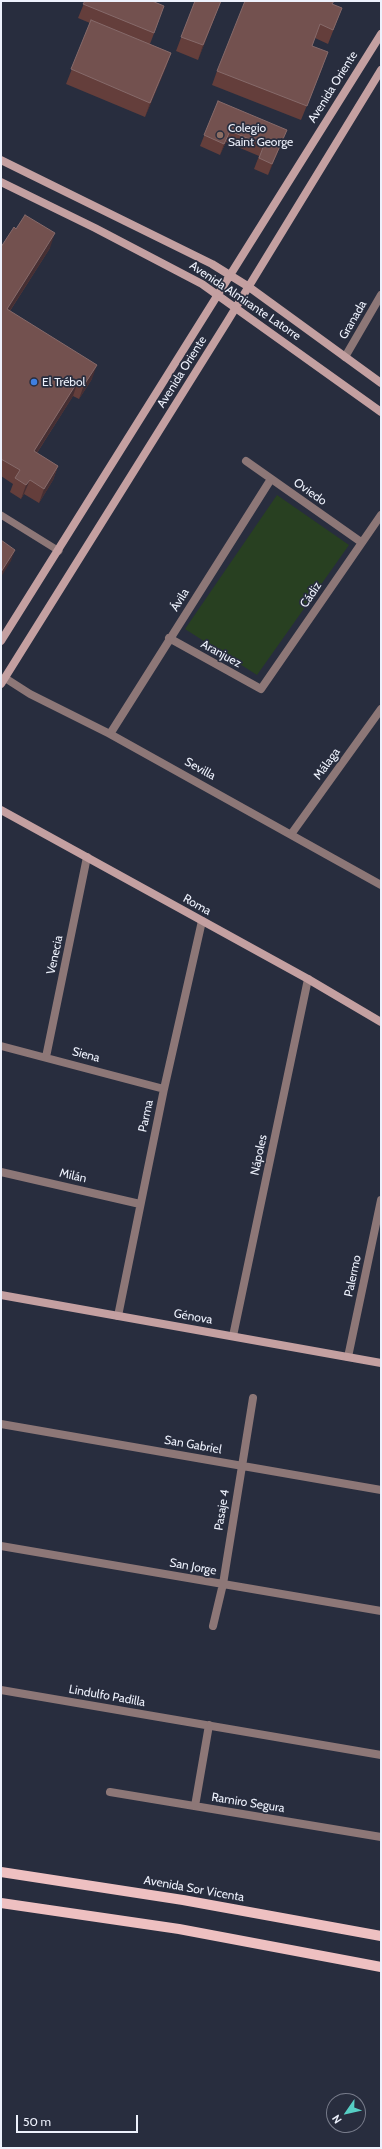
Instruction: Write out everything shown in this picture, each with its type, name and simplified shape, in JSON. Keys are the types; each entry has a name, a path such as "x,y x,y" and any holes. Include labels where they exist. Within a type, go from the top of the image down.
{"main road":[{"name":"Avenida Oriente","path":"1,641 59,551 230,274 381,34"},
{"name":"Avenida Oriente","path":"3,681 249,287 381,70"},
{"name":"Avenida Almirante Latorre","path":"1,160 230,274 381,383"},
{"name":"Avenida Almirante Latorre","path":"1,182 184,273 218,294 381,412"},
{"name":"Roma","path":"1,810 308,979 381,1022"},
{"name":"Génova","path":"1,1295 381,1363"},
{"name":"Avenida Sor Vicenta","path":"1,1872 176,1899 381,1936"},
{"path":"1,1903 179,1929 381,1967"}],"street":[{"name":"Granada","path":"345,357 381,296"},
{"name":"Oviedo","path":"246,461 361,542"},
{"name":"Ávila","path":"110,734 270,479"},
{"name":"Cádiz","path":"261,690 361,542 381,515"},
{"name":"Aranjuez","path":"169,638 261,690"},
{"name":"Sevilla","path":"3,681 110,734 292,834 381,885"},
{"name":"Málaga","path":"292,834 381,709"},
{"name":"Venecia","path":"46,1057 87,857"},
{"name":"Parma","path":"118,1316 164,1089 202,921"},
{"name":"Nápoles","path":"233,1336 308,979"},
{"name":"Siena","path":"1,1046 164,1089"},
{"name":"Milán","path":"1,1172 140,1204"},
{"name":"Palermo","path":"348,1357 381,1200"},
{"name":"Pasaje 4","path":"213,1626 223,1584 240,1466 253,1398"},
{"name":"San Gabriel","path":"1,1424 381,1490"},
{"name":"San Jorge","path":"1,1546 381,1611"},
{"name":"Lindulfo Padilla","path":"1,1690 381,1755"},
{"path":"195,1806 209,1725"},
{"name":"Ramiro Segura","path":"110,1792 381,1837"}],"lane":[{"path":"1,514 59,551"}],"green space":[{"path":"277,495 349,545 257,675 185,629"}],"building":[{"path":"85,1 152,1 164,6 154,33 83,4"},
{"path":"195,1 221,1 203,45 181,37"},
{"path":"245,1 334,1 332,4 342,8 333,30 320,24 312,46 328,52 307,106 217,71"},
{"path":"91,20 171,53 150,103 71,69"},
{"path":"218,101 287,130 272,164 259,158 264,145 230,131 224,144 204,135"},
{"path":"25,215 55,233 7,309 97,365 84,385 78,381 34,451 58,466 44,489 30,480 26,485 15,478 20,470 1,459 1,247 14,227 16,229"},
{"path":"1,540 15,550 1,572"}],"place":[{"name":"Colegio Saint George","path":"220,135"},
{"name":"El Trébol","path":"34,382"}]}
